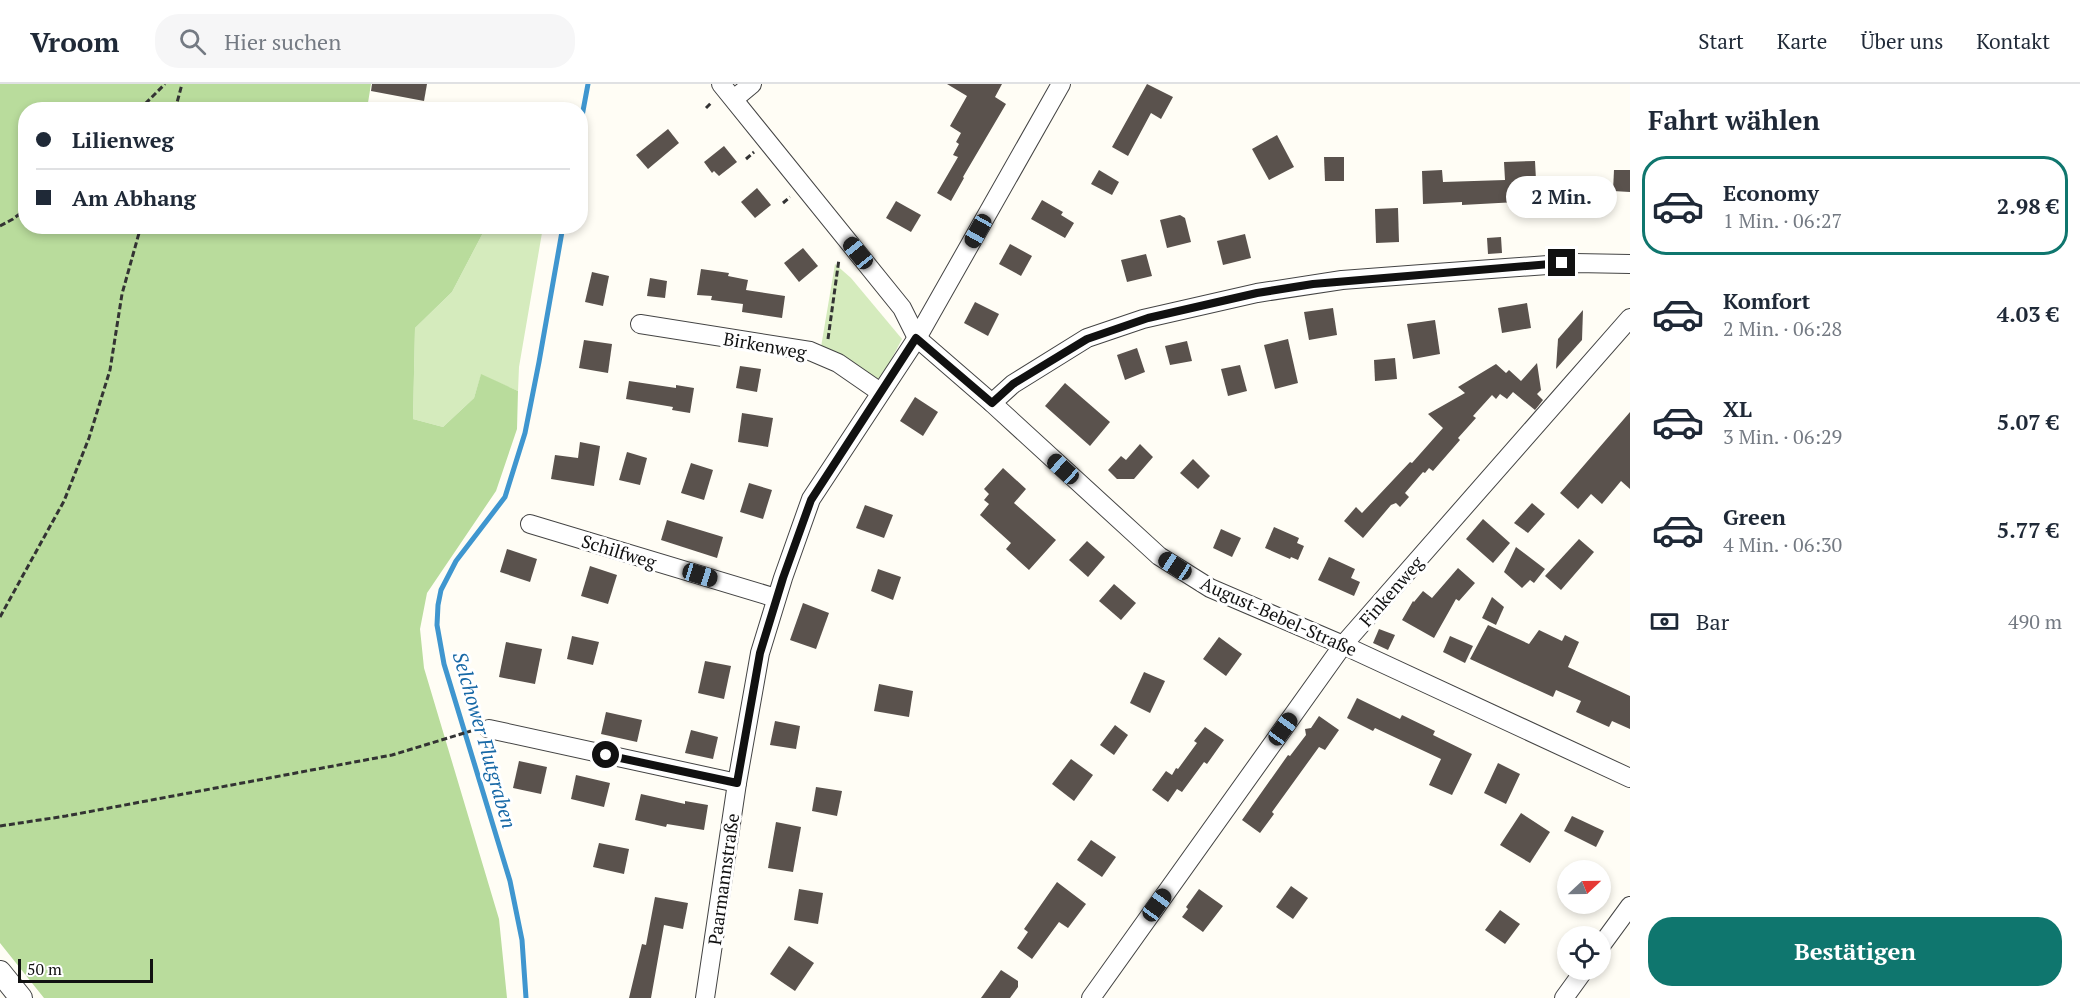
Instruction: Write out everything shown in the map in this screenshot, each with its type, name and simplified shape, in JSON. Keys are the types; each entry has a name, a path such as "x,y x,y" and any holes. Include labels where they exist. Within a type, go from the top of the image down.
{"street":[{"name":"August-Bebel-Straße","path":"721,84 902,308 916,338 992,403 1159,556 1210,588 1343,645 1630,778"},
{"path":"734,99 752,84"},
{"name":"Paarmannstraße","path":"705,998 737,783 760,653 776,598 811,500 916,338 1061,84"},
{"path":"992,403 1021,379 1087,339 1143,319 1257,293 1342,280 1430,273 1575,262 1630,264"},
{"name":"Finkenweg","path":"1090,998 1343,645 1630,318"},
{"name":"Birkenweg","path":"639,324 810,351 838,363 880,393"},
{"name":"Schilfweg","path":"530,524 776,598"},
{"path":"489,729 737,783"},
{"path":"1611,932 1630,906"},
{"path":"0,972 21,998"},
{"path":"1564,998 1577,980"}],"path":[{"path":"147,102 165,84"},
{"path":"177,102 182,84"},
{"path":"706,108 714,101"},
{"path":"746,159 754,152"},
{"path":"783,203 790,197"},
{"path":"0,225 18,216"},
{"path":"0,617 64,501 89,438 110,370 122,294 139,234"},
{"path":"825,356 839,257"},
{"path":"0,826 66,816 370,759 483,727 489,729"}],"green space":[{"path":"0,84 371,84 368,102 18,102 18,234 482,234 452,292 415,328 413,419 443,427 474,398 481,374 518,391 517,429 496,491 427,593 420,629 424,668 499,919 507,998 44,998 0,943"},
{"path":"482,234 542,234 519,367 518,391 481,375 474,398 443,427 413,419 415,328 452,292"},
{"path":"835,264 851,278 902,339 881,379 875,378 821,347"}],"building":[{"path":"372,84 427,84 424,101 371,91"},
{"path":"947,84 1002,84 995,97 1006,104 951,201 937,193 958,157 953,155 959,144 956,142 961,133 950,126 967,96"},
{"path":"1147,84 1173,97 1161,119 1151,113 1128,156 1112,147"},
{"path":"668,129 679,143 648,169 636,155"},
{"path":"1277,135 1294,167 1269,180 1252,149"},
{"path":"724,146 737,162 719,176 714,171 712,173 704,162"},
{"path":"1324,157 1344,157 1344,181 1325,181"},
{"path":"1535,161 1536,180 1587,178 1588,213 1553,214 1552,200 1462,205 1462,202 1423,204 1422,171 1442,170 1443,182 1505,180 1504,162"},
{"path":"1099,170 1119,182 1112,195 1091,184"},
{"path":"1614,170 1630,170 1630,192 1613,191"},
{"path":"757,188 771,205 755,218 741,202"},
{"path":"1042,200 1063,212 1061,215 1074,223 1065,238 1031,219"},
{"path":"896,201 921,215 911,232 886,218"},
{"path":"1398,208 1399,242 1376,243 1375,209"},
{"path":"1180,215 1185,218 1191,242 1167,248 1160,220"},
{"path":"1245,234 1251,258 1223,265 1217,241"},
{"path":"1501,237 1502,253 1488,254 1487,238"},
{"path":"1010,244 1032,256 1021,276 999,264"},
{"path":"803,248 818,266 799,282 784,263"},
{"path":"1146,254 1152,276 1127,282 1121,260"},
{"path":"701,269 729,273 728,276 748,280 746,290 785,296 782,318 742,312 743,304 711,300 712,296 697,295"},
{"path":"592,272 609,276 603,306 585,302"},
{"path":"650,278 667,281 665,298 647,296"},
{"path":"975,302 999,314 988,336 964,323"},
{"path":"1527,303 1531,328 1502,333 1498,308"},
{"path":"1333,308 1337,335 1309,340 1304,312"},
{"path":"1583,310 1582,340 1556,369 1558,339"},
{"path":"1435,320 1440,354 1413,359 1407,324"},
{"path":"1288,339 1298,383 1275,389 1264,345"},
{"path":"584,340 612,344 608,373 579,368"},
{"path":"1187,341 1192,361 1170,365 1165,346"},
{"path":"1137,348 1145,372 1125,380 1117,355"},
{"path":"1395,358 1397,379 1375,381 1374,360"},
{"path":"1537,363 1541,390 1537,394 1543,400 1535,410 1513,392 1507,399 1500,394 1496,399 1492,395 1473,416 1476,418 1458,438 1460,440 1433,471 1429,468 1425,473 1423,472 1405,493 1409,497 1400,507 1396,503 1391,505 1363,538 1344,521 1356,507 1362,513 1443,428 1428,414 1465,393 1458,387 1496,364 1506,373 1509,370 1521,381"},
{"path":"1240,365 1247,391 1228,396 1221,369"},
{"path":"740,366 761,369 757,392 736,388"},
{"path":"629,381 676,388 676,385 694,388 690,413 672,410 673,407 626,399"},
{"path":"1065,383 1110,422 1090,446 1045,406"},
{"path":"915,397 938,412 923,436 900,421"},
{"path":"1630,412 1630,489 1621,481 1602,504 1591,494 1578,509 1560,493"},
{"path":"742,413 773,418 768,447 738,442"},
{"path":"580,442 600,446 594,486 551,479 555,455 578,458"},
{"path":"1140,444 1153,457 1134,479 1117,479 1108,470 1121,456 1126,460"},
{"path":"627,452 647,458 640,485 619,480"},
{"path":"1193,459 1210,476 1198,489 1180,473"},
{"path":"691,463 713,470 704,500 681,493"},
{"path":"1003,468 1026,489 1014,503 1056,540 1029,570 1006,549 1011,543 980,515 989,504 984,500 989,494 984,489"},
{"path":"749,483 772,490 763,519 740,512"},
{"path":"1532,503 1545,514 1528,533 1514,523"},
{"path":"865,505 893,515 884,538 856,528"},
{"path":"1483,519 1510,543 1493,563 1466,539"},
{"path":"667,520 723,537 717,558 661,540"},
{"path":"1274,527 1299,538 1297,543 1304,546 1298,560 1265,548"},
{"path":"1221,529 1241,538 1232,557 1213,548"},
{"path":"1579,539 1594,552 1561,590 1545,576"},
{"path":"1087,541 1105,557 1088,577 1069,560"},
{"path":"1516,547 1545,569 1534,583 1530,580 1522,588 1504,572"},
{"path":"507,549 537,559 530,582 500,572"},
{"path":"1329,557 1355,569 1351,578 1360,582 1354,596 1318,580"},
{"path":"590,566 617,575 608,604 581,596"},
{"path":"1458,568 1475,583 1459,601 1456,599 1434,638 1402,620 1413,601 1423,591 1432,598"},
{"path":"878,569 901,577 893,600 871,591"},
{"path":"1114,584 1136,603 1121,620 1099,601"},
{"path":"1492,597 1504,607 1496,625 1482,618"},
{"path":"803,603 829,613 816,649 790,640"},
{"path":"1488,625 1529,644 1539,630 1562,641 1565,635 1579,642 1568,667 1630,696 1630,729 1612,721 1609,727 1576,712 1581,701 1556,690 1553,697 1470,659"},
{"path":"1379,629 1395,635 1388,650 1373,643"},
{"path":"572,636 599,642 593,665 567,659"},
{"path":"1450,636 1473,646 1465,663 1443,652"},
{"path":"1219,637 1242,654 1226,676 1203,659"},
{"path":"506,642 542,649 535,684 499,677"},
{"path":"705,661 731,666 724,699 698,693"},
{"path":"1144,672 1165,681 1150,713 1130,703"},
{"path":"879,684 913,691 909,717 874,711"},
{"path":"1357,698 1400,719 1402,715 1435,731 1433,735 1472,754 1452,795 1429,785 1441,759 1375,728 1373,731 1347,718"},
{"path":"606,712 642,720 637,742 601,734"},
{"path":"1319,716 1339,730 1325,750 1319,747 1272,812 1274,814 1260,833 1242,820 1288,755 1290,756 1306,735 1305,729 1311,728"},
{"path":"775,721 800,726 796,749 770,745"},
{"path":"1115,725 1128,735 1114,755 1100,745"},
{"path":"1205,727 1224,740 1207,764 1204,762 1182,792 1177,789 1168,802 1152,790 1166,771 1172,775 1176,768 1178,769 1197,743 1194,741"},
{"path":"691,730 718,737 713,759 685,753"},
{"path":"1071,759 1093,775 1074,801 1052,784"},
{"path":"519,761 547,767 541,794 513,788"},
{"path":"1498,763 1520,774 1506,804 1484,793"},
{"path":"576,775 610,783 604,807 571,799"},
{"path":"816,787 842,791 837,816 812,811"},
{"path":"641,794 685,804 685,801 708,805 704,830 667,824 666,827 635,820"},
{"path":"1521,813 1550,832 1530,863 1500,845"},
{"path":"1572,816 1604,831 1596,847 1564,831"},
{"path":"776,822 801,827 793,872 768,868"},
{"path":"1091,840 1116,857 1102,877 1077,860"},
{"path":"599,843 629,849 624,874 593,867"},
{"path":"1057,882 1086,904 1068,928 1059,922 1032,959 1017,948 1028,932 1024,929"},
{"path":"1291,886 1308,898 1293,919 1276,907"},
{"path":"799,889 823,893 818,924 794,920"},
{"path":"1199,889 1223,906 1203,932 1182,917"},
{"path":"655,897 688,903 683,929 664,925 651,998 629,998 642,944 646,945"},
{"path":"1500,910 1520,924 1505,944 1485,930"},
{"path":"789,946 814,963 795,991 770,974"},
{"path":"1001,970 1018,981 1018,987 1010,998 981,998"}],"waterway":[{"name":"Selchower Flutgraben","path":"585,102 588,84"},
{"name":"Selchower Flutgraben","path":"526,998 522,940 510,881 444,664 437,625 441,590 456,561 505,497 525,433 562,234"}],"route":[{"path":"606,755 737,783 760,653 783,578 811,500 916,338 992,403 1013,384 1087,339 1148,318 1257,293 1342,280 1562,263"}]}
